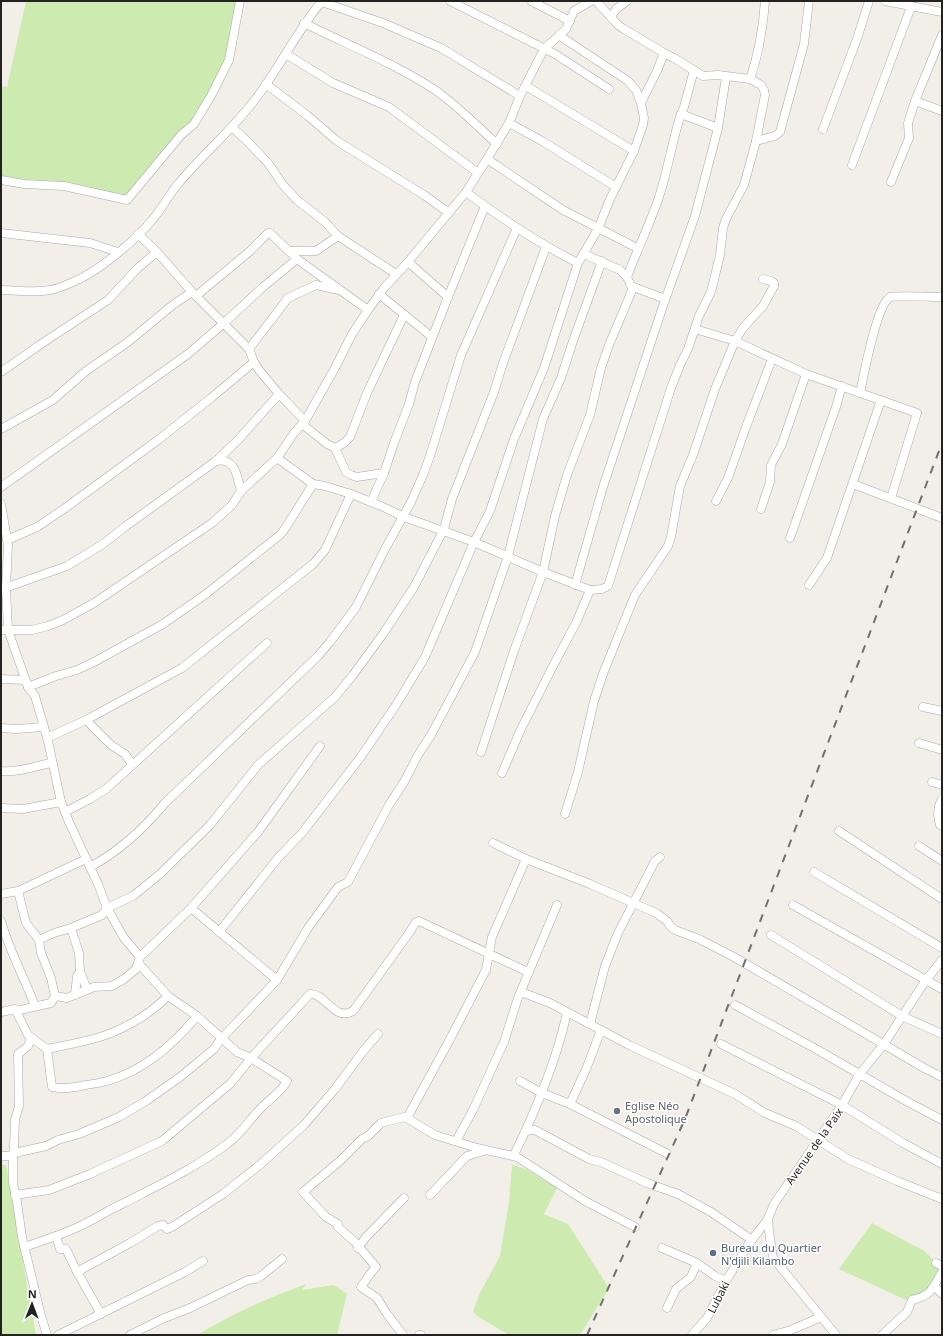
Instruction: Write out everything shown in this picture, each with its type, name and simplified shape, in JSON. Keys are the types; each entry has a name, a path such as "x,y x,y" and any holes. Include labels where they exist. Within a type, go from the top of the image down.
{"street":[{"path":"1,180 24,184 64,186 127,200 181,135 194,124 211,96 229,60 240,1"},
{"path":"1,290 50,290 73,282 118,252 138,234 153,219 178,184 204,154 232,127 254,101 286,54 304,24 322,1 383,23 441,48 520,96"},
{"path":"450,1 564,60 609,89"},
{"path":"531,1 570,21"},
{"path":"5,630 32,630 48,626 64,620 94,603 212,523 232,505 241,491 277,458 294,433 304,423 352,334 379,294 408,262 466,192 488,159 508,123 544,50 566,29 574,11 591,1"},
{"path":"277,458 313,484 351,494 404,517 474,542 543,572 590,590 602,589 608,586 671,388 688,349 699,316 713,287 726,219 744,184 756,141 765,92 761,85 750,79 718,75 703,76 624,30 596,1"},
{"path":"611,17 616,9 627,1"},
{"path":"750,79 756,63 762,36 765,1"},
{"path":"756,141 775,136 780,132 804,44 809,1"},
{"path":"823,129 869,1"},
{"path":"885,1 895,2 911,7 942,11"},
{"path":"852,165 911,7"},
{"path":"304,24 373,55 434,90 445,97 497,144"},
{"path":"891,182 909,138 908,123 915,101 942,35"},
{"path":"219,932 275,862 302,833 360,758 396,705 425,657 474,542 490,511 514,439 544,368 578,263 598,228 634,151 644,118 641,103 636,90 632,84 560,36"},
{"path":"641,103 664,53"},
{"path":"286,54 333,83 389,107 478,173"},
{"path":"626,277 637,248 652,218 659,198 694,70"},
{"path":"575,584 603,487 695,216 718,128 726,77"},
{"path":"266,84 308,116 337,141 424,195 449,213"},
{"path":"526,86 634,151"},
{"path":"915,101 942,111"},
{"path":"681,114 718,128"},
{"path":"508,123 616,187"},
{"path":"232,127 268,163 283,185 297,200 325,222 338,236 396,274"},
{"path":"488,159 563,210 637,248"},
{"path":"466,192 546,247 578,263"},
{"path":"371,502 384,472 432,337 485,206"},
{"path":"1,894 18,892 88,863 106,858 150,821 165,803 318,656 330,642 356,607 385,549 404,517 426,469 461,355 517,228"},
{"path":"1,233 90,243 118,252"},
{"path":"138,234 158,252 194,294 249,349 254,362 304,423 327,444 335,448 346,472 357,477 384,472"},
{"path":"1,429 53,400 86,371 128,342 174,304 194,294 249,252 268,234 272,234 297,259 368,310"},
{"path":"289,251 316,252 338,236"},
{"path":"39,940 102,915 107,908 133,896 160,874 210,825 258,765 335,696 353,675 383,634 414,587 442,531 452,499 494,392 502,366 546,247"},
{"path":"1,372 108,300 138,268 158,252"},
{"path":"584,254 620,270 633,288 666,299"},
{"path":"1,487 188,354 262,287 297,259"},
{"path":"1,1156 9,1156 19,1152 46,1146 58,1140 80,1134 119,1117 146,1101 180,1077 214,1049 221,1038 277,980 308,928 338,887 348,882 389,805 431,735 475,652 508,556 543,419 561,378 602,261"},
{"path":"408,262 448,297"},
{"path":"565,814 578,772 601,679 635,595 668,546 672,537 680,486 693,455 715,389 735,341 743,328 763,306 774,286 772,281 763,279"},
{"path":"249,349 288,298 316,286 341,291"},
{"path":"481,752 507,670 543,572 555,516 567,474 590,415 601,368 633,288"},
{"path":"379,294 432,337"},
{"path":"860,393 870,345 886,301 893,296 942,297"},
{"path":"335,448 344,443 350,437 365,398 404,315"},
{"path":"695,329 735,341 806,374 914,412 917,415 891,498"},
{"path":"716,502 728,478 751,412 772,359"},
{"path":"7,540 37,527 64,509 158,440 254,362"},
{"path":"761,509 770,482 771,465 782,444 806,374"},
{"path":"790,538 842,386"},
{"path":"3,589 67,566 103,544 216,461 238,440 279,394"},
{"path":"809,585 828,558 881,400"},
{"path":"216,461 222,460 233,466 241,491"},
{"path":"1,679 27,683 77,670 163,624 206,594 281,534 313,484"},
{"path":"853,484 942,518"},
{"path":"47,738 86,720 182,668 313,564 328,545 351,494"},
{"path":"1,506 7,540 4,554 3,589 5,630 27,683 35,696 47,738 51,763 61,802 107,908 124,938 139,960 168,996 198,1016 237,1052 251,1058 287,1082 228,1144 174,1177 85,1224 24,1247"},
{"path":"502,773 521,728 576,623 590,590"},
{"path":"66,812 98,795 158,743 267,643"},
{"path":"923,707 942,711"},
{"path":"86,720 111,745 124,754 132,764"},
{"path":"1,728 16,729 44,727"},
{"path":"919,743 942,750"},
{"path":"55,996 67,998 87,990 112,986 124,979 136,969 139,960 191,908 258,832 320,746"},
{"path":"1,771 20,770 51,763"},
{"path":"932,782 942,785"},
{"path":"942,799 939,804 937,817 940,825 942,826"},
{"path":"3,808 23,809 61,802"},
{"path":"839,831 942,899"},
{"path":"493,843 526,859 590,884 656,913 675,930 699,939 734,957 942,1077"},
{"path":"919,846 942,861"},
{"path":"590,1024 605,966 618,933 655,861 660,858"},
{"path":"407,1118 486,970 492,937 526,859"},
{"path":"814,872 942,948"},
{"path":"1,1012 15,1009 16,1011 52,1003 55,996 41,953 39,940 26,923 18,892"},
{"path":"793,904 942,988"},
{"path":"456,1141 473,1110 504,1042 528,972 557,905"},
{"path":"191,908 277,980"},
{"path":"1,921 8,945 35,1006"},
{"path":"15,1195 49,1190 90,1174 162,1141 191,1118 230,1083 310,994 314,994 337,1012 346,1014 353,1011 416,922 419,921 528,972"},
{"path":"71,928 79,953 80,971 87,990"},
{"path":"771,935 902,1016 942,1034"},
{"name":"Avenue de la Paix","path":"768,1219 774,1204 842,1105 859,1074 884,1044 926,980 942,960"},
{"path":"75,994 77,976 80,971"},
{"path":"521,992 540,999 631,1046 735,1094 765,1113 796,1126 848,1160 896,1181 942,1198"},
{"path":"16,1011 30,1038 47,1049 94,1039 112,1032 140,1019 159,1005 168,996"},
{"path":"735,1005 942,1120"},
{"path":"514,1155 542,1093 560,1043 567,1013"},
{"path":"47,1049 52,1087 74,1088 107,1081 134,1070 163,1051 188,1028 198,1016"},
{"path":"570,1104 587,1067 601,1030"},
{"path":"77,1272 158,1226 163,1225 167,1229 172,1227 223,1194 304,1125 335,1089 378,1034"},
{"path":"30,1038 28,1046 18,1054 19,1106 15,1120 13,1183 24,1247 48,1335"},
{"path":"721,1044 842,1105 903,1143 942,1164"},
{"path":"520,1081 542,1093 570,1104 666,1154"},
{"path":"403,1335 377,1298 361,1287 376,1267 338,1226 338,1224 326,1217 304,1193 304,1190 341,1160 381,1123 407,1118 435,1135 484,1150 514,1155 585,1201 636,1227"},
{"path":"526,1131 533,1130 589,1159 600,1162 647,1183 678,1194 711,1212 752,1240"},
{"path":"430,1194 467,1156 484,1150"},
{"path":"358,1248 366,1237 404,1198"},
{"path":"768,1219 773,1258 836,1335"},
{"name":"Lubaki","path":"692,1335 707,1318 726,1281 752,1240 768,1219"},
{"path":"56,1236 60,1249 66,1249 77,1272 101,1314"},
{"path":"662,1248 697,1263 715,1276 726,1281"},
{"path":"130,1335 248,1280 256,1279 282,1259"},
{"path":"58,1335 203,1262"},
{"path":"668,1308 677,1288 691,1277 697,1263"},
{"path":"882,1335 907,1312 912,1300 924,1297 930,1292 942,1272"},
{"path":"934,1286 942,1294"},
{"path":"773,1335 821,1318"}],"green space":[{"path":"26,1 237,1 231,46 221,73 211,93 186,131 127,200 1,180 1,86 7,87"},
{"path":"1,1165 6,1165 36,1335 1,1335"},
{"path":"512,1165 526,1169 557,1188 544,1214 568,1224 609,1288 580,1335 507,1334 477,1316 473,1311 480,1293 500,1256 509,1202"},
{"path":"872,1223 924,1251 942,1268 929,1291 906,1300 839,1269"},
{"path":"306,1284 302,1290 334,1285 347,1294 337,1335 197,1335 250,1307"}],"railway":[{"path":"587,1335 685,1119 942,443"}],"place":[{"name":"Eglise Néo Apostolique","path":"617,1111"},
{"name":"Bureau du Quartier N'djili Kilambo","path":"713,1253"}]}
